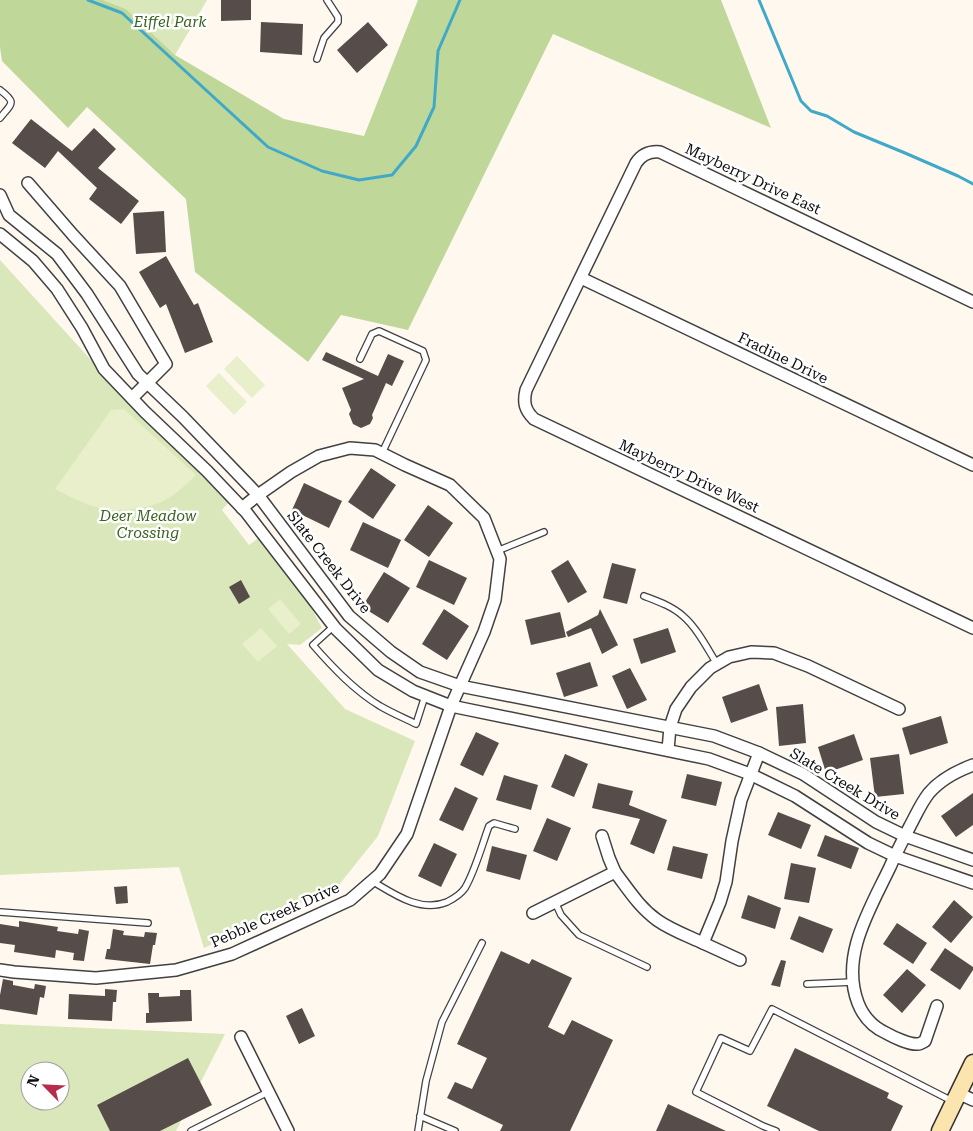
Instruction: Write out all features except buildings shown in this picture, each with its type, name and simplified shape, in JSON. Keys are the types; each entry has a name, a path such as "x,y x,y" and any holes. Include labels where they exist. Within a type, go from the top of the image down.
{"main road":[{"path":"940,1131 962,1098 973,1063"}],"street":[{"name":"Mayberry Drive East","path":"580,278 636,163 645,154 660,152 973,302"},
{"path":"28,183 120,286 166,364 132,398"},
{"name":"Slate Creek Drive","path":"0,195 9,215 57,254 87,294 138,374 183,416 258,495 349,616 391,652 420,672 460,686 714,736 759,753 803,774 876,822 905,836 973,860"},
{"path":"0,234 33,261 57,289 82,328 104,369 242,508 334,626 378,670 413,691 451,706 709,759 750,774 796,796 868,843 895,856 973,883"},
{"name":"Fradine Drive","path":"580,278 973,465"},
{"name":"Mayberry Drive West","path":"580,278 526,390 525,406 528,413 534,419 973,628"},
{"name":"Pebble Creek Drive","path":"0,970 96,978 176,970 232,954 350,900 380,874 407,834 451,706 484,632 495,600 500,559 484,518 450,485 375,450 350,448 319,456 291,472 242,508"},
{"path":"668,750 670,727 676,709 691,688 710,668 729,657 751,652 774,653 808,666 899,709"},
{"path":"703,943 724,889 739,810 750,774 759,753"},
{"path":"937,1006 925,1041 917,1044 898,1039 883,1032 872,1024 861,1011 855,996 852,966 860,929 920,808 929,794 941,782 973,765"},
{"path":"602,836 615,872 645,910 668,927 740,960"},
{"path":"533,913 615,872"},
{"path":"241,1037 288,1131"}],"lane":[{"path":"318,59 324,38 338,22 338,16 327,0"},
{"path":"0,90 11,101 11,104 0,118"},
{"path":"360,359 372,334 379,331 422,351 426,360 382,454"},
{"path":"497,551 544,532"},
{"path":"644,596 671,608 684,617 718,664"},
{"path":"334,626 313,645 352,686 381,706 416,724 425,696"},
{"path":"372,881 412,902 425,906 439,905 452,900 464,890 489,826 494,823 515,829"},
{"path":"555,902 561,915 579,935 648,967"},
{"path":"0,912 148,923"},
{"path":"418,1131 426,1081 442,1022 482,943"},
{"path":"806,984 853,982"},
{"path":"776,1131 762,1129 696,1092 721,1038 750,1051 772,1008 962,1098"},
{"path":"190,1131 268,1092"},
{"path":"420,1116 455,1131"}],"green space":[{"path":"0,0 103,0 126,9 175,55 284,119 364,136 418,0 721,0 771,128 553,34 408,330 341,315 308,362 195,272 186,199 87,107 68,128 2,61 0,47"},
{"name":"Eiffel Park","path":"103,0 207,0 175,55 126,9"},
{"name":"Deer Meadow Crossing","path":"0,260 142,416 230,501 222,510 249,545 260,537 304,594 322,628 300,645 287,644 345,709 415,741 378,836 338,886 204,948 179,867 0,875"},
{"path":"237,356 265,385 252,398 224,369"},
{"path":"219,373 247,402 234,415 206,386"},
{"path":"124,409 196,475 179,491 164,501 127,510 109,510 95,507 55,489 111,410"},
{"path":"280,599 301,624 289,634 268,609"},
{"path":"261,628 277,646 258,662 242,644"},
{"path":"0,1024 225,1034 176,1131 0,1131"}],"waterway":[{"path":"88,0 122,13 268,147 322,171 359,180 392,175 416,146 434,107 438,51 460,0"},
{"path":"759,0 801,101 811,111 827,116 854,132 973,184"}]}
